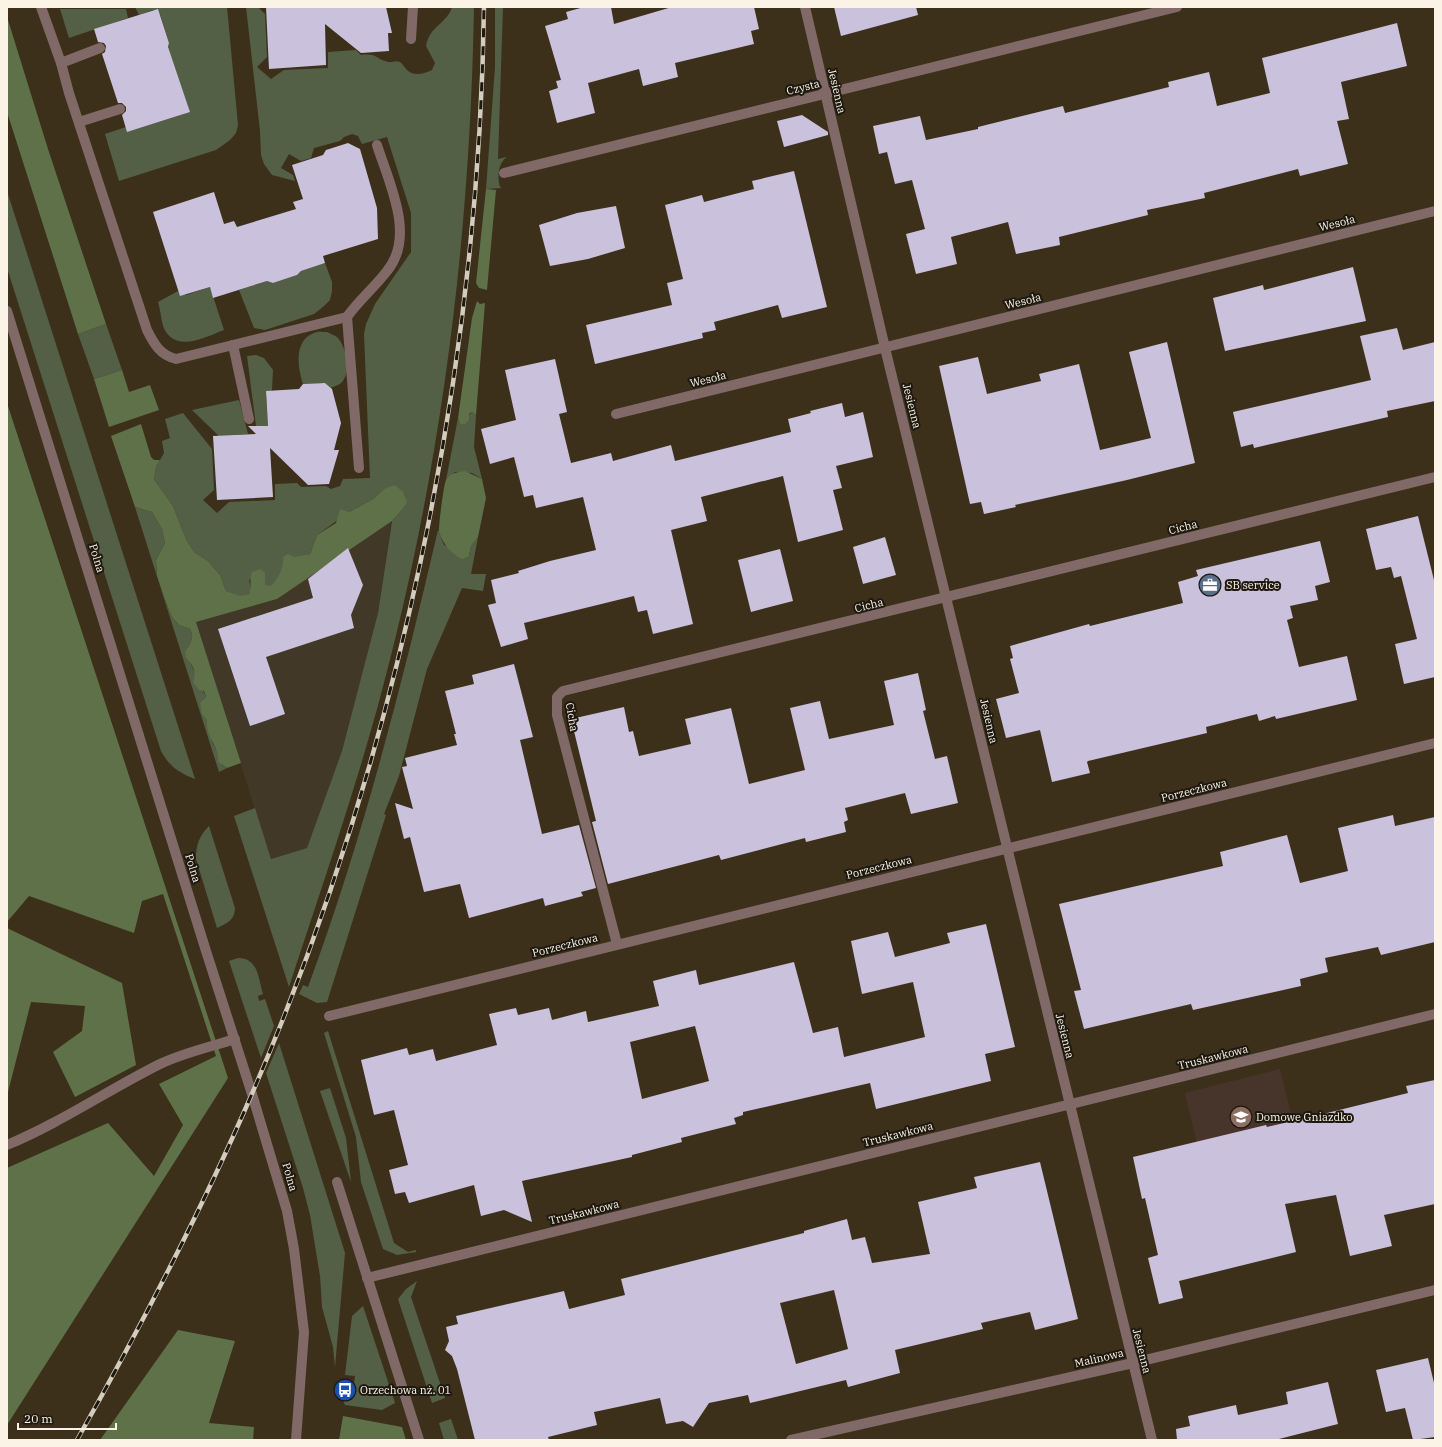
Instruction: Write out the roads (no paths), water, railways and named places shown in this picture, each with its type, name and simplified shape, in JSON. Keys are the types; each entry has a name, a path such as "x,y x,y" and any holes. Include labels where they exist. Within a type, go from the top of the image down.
{"street":[{"path":"41,7 61,63 152,342 166,356 176,359 347,317"},
{"path":"411,39 413,7"},
{"name":"Jesienna","path":"805,7 885,348 948,598 1007,848 1152,1440"},
{"name":"Czysta","path":"504,173 1178,7"},
{"path":"61,63 100,48"},
{"path":"79,122 120,109"},
{"path":"359,468 347,317 356,303 388,270 398,250 400,232 399,216 377,145"},
{"name":"Wesoła","path":"616,414 1435,211"},
{"name":"Polna","path":"7,311 275,1166 287,1211 294,1249 304,1332 296,1440"},
{"path":"233,345 249,419"},
{"name":"Cicha","path":"617,944 557,715 557,697 561,693 1435,477"},
{"name":"Porzeczkowa","path":"329,1016 1435,743"},
{"name":"Truskawkowa","path":"367,1278 1435,1014"},
{"path":"7,1145 32,1135 161,1064 192,1052 235,1039"},
{"path":"337,1182 419,1440"},
{"name":"Malinowa","path":"791,1440 1133,1363 1435,1290"}],"railway":[{"path":"77,1440 124,1356 190,1227 251,1096 303,968 348,835 388,700 420,562 447,423 466,284 479,145 484,7"}],"place":[{"name":"SB service","path":"1210,585"},
{"name":"Domowe Gniazdko","path":"1241,1117"},
{"name":"Orzechowa nż. 01","path":"345,1390"}]}
